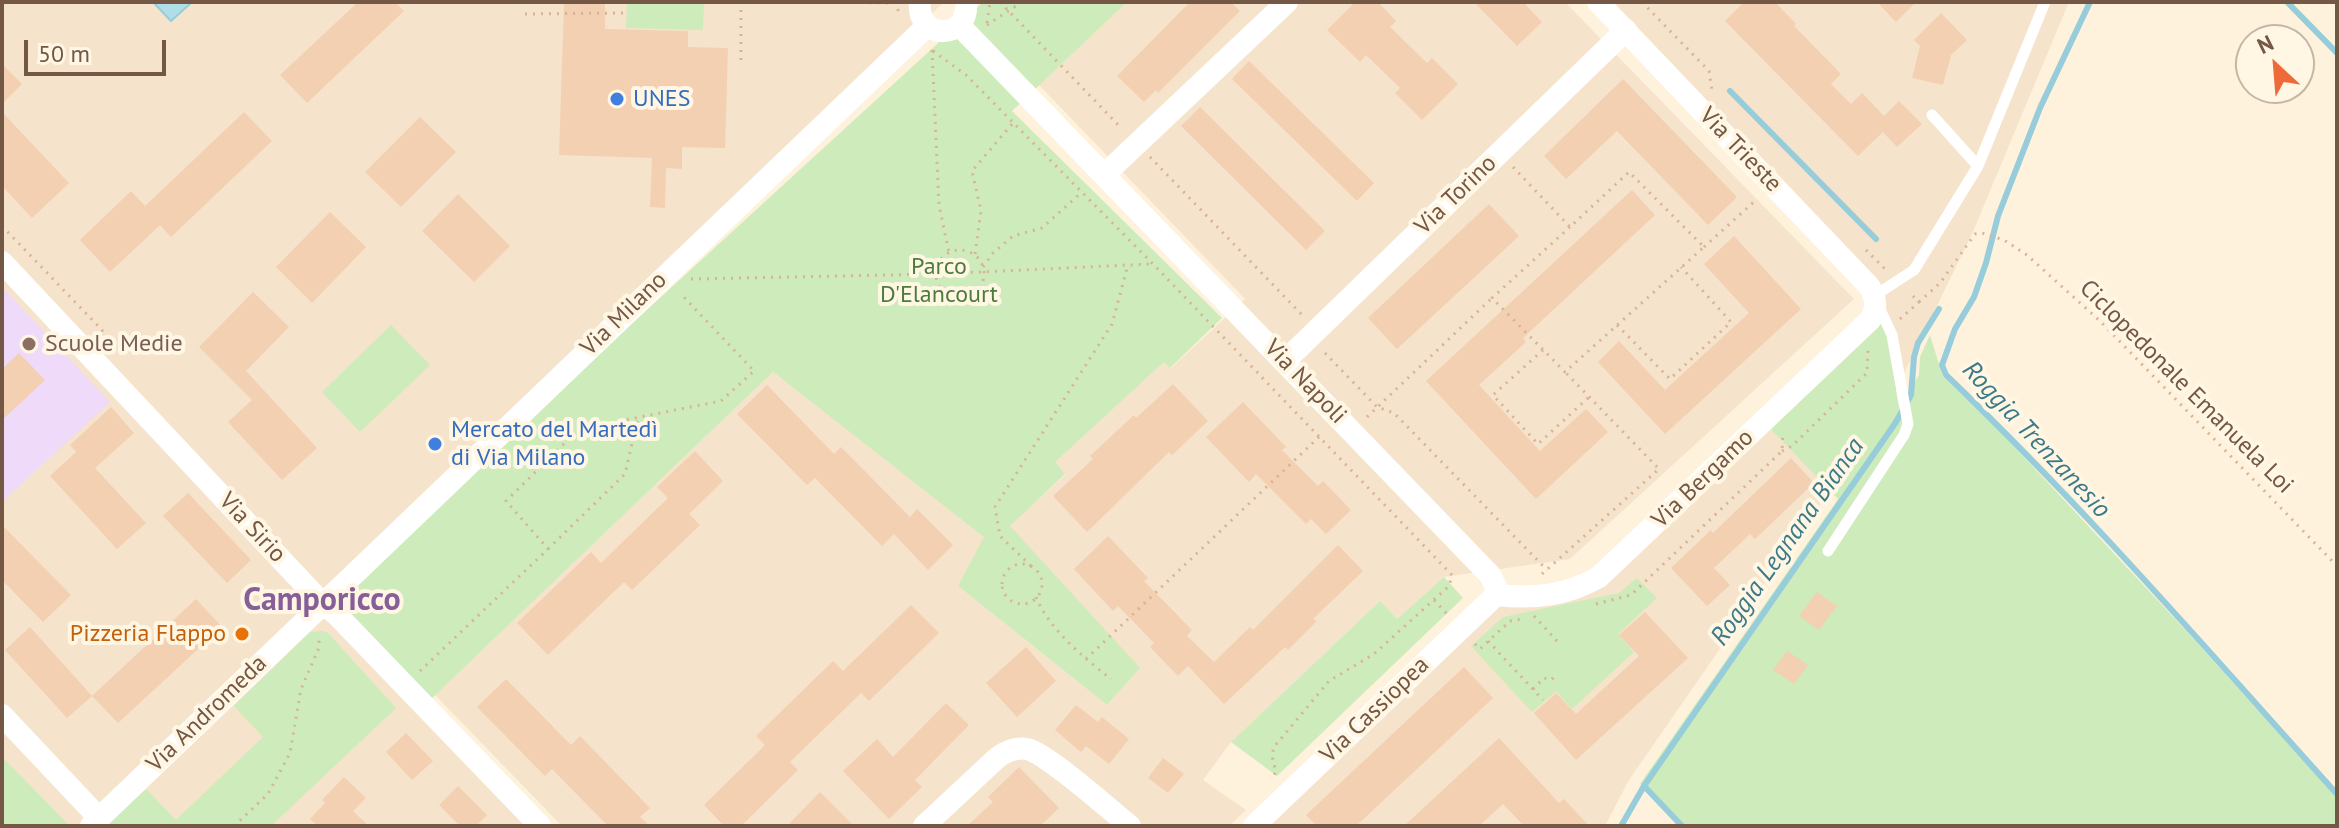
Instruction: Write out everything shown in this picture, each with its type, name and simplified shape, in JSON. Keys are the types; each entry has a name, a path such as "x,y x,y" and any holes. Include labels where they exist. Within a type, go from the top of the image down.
{"street":[{"path":"920,2 925,38 959,25 966,15 966,2"},
{"path":"1104,175 1287,2"},
{"name":"Via Trieste","path":"1598,2 1869,286 1875,298"},
{"name":"Via Napoli","path":"959,25 1490,575 1495,583 1496,595"},
{"name":"Via Torino","path":"1285,361 1626,30"},
{"name":"Via Milano","path":"330,609 664,276 925,38"},
{"name":"Via Sirio","path":"2,262 540,826"},
{"name":"Via Bergamo","path":"1496,595 1523,598 1553,595 1573,590 1599,577 1870,320 1875,311 1875,298"},
{"name":"Via Cassiopea","path":"1254,826 1496,595"},
{"name":"Via Andromeda","path":"95,822 330,609"},
{"path":"2,715 95,822"},
{"path":"924,826 1004,752 1019,749 1039,754 1130,826"}],"lane":[{"path":"1828,551 1904,435 1908,424 1890,329 1875,298 1914,270 1978,166 2045,2"},
{"path":"1932,115 1978,166"}],"path":[{"path":"741,2 741,60"},
{"path":"830,2 894,2 925,38 966,75 1153,264 1450,572 1452,579 1449,586 1434,600 1374,654 1329,681 1274,747 1272,756 1276,772 1268,784"},
{"path":"1000,2 1303,317 1310,337 1377,407 1394,413 1547,570 1659,469 1492,298"},
{"path":"987,25 1022,2"},
{"path":"1642,2 1709,71 1713,94"},
{"path":"525,14 626,13"},
{"path":"925,38 939,205 949,253"},
{"path":"984,269 975,254 981,211 972,171 1013,122"},
{"path":"1499,153 1570,227"},
{"path":"1352,432 1629,172 1704,247"},
{"path":"1565,372 1773,185"},
{"path":"975,254 959,250 949,253 938,266 936,274 943,291 959,298 976,292 993,253 1013,236 1042,228 1082,192"},
{"name":"Ciclopedonale Emanuela Loi","path":"1919,302 1940,283 1975,234 2004,240 2027,255 2100,321 2337,566"},
{"path":"1863,248 1919,302 1890,329"},
{"path":"664,276 691,279 936,274 984,269 1189,263"},
{"path":"1111,679 1086,659 1042,612 1036,597 1041,580 1000,536 995,507 1112,324 1128,265"},
{"path":"1617,325 1670,379 1731,322 1681,267"},
{"path":"548,549 506,501 579,429 721,401 754,371 664,276"},
{"path":"1596,604 1631,595 1782,451 1792,446 1867,373 1868,349 1860,356"},
{"path":"1543,350 1493,395 1538,444 1589,397"},
{"path":"404,686 625,474 638,418"},
{"path":"1782,451 1783,427"},
{"path":"1086,659 1320,436"},
{"path":"1031,566 1011,567 1001,584 1011,601 1025,604 1036,597"},
{"path":"1434,600 1480,649 1510,621 1534,616 1557,641"},
{"path":"234,826 268,794 290,753 301,689 318,650 320,632 330,609"},
{"path":"1488,641 1543,700"},
{"path":"1533,689 1544,678 1551,680 1556,675"}],"shaded area":[{"path":"2,2 944,2 323,589 2,253"},
{"path":"1127,2 1565,2 1854,299 1570,559 1444,577 1397,619 1380,601 1231,742 1203,780 1246,810 1229,826 562,826 435,695 773,372 985,537 958,586 1107,705 1139,669 1009,526 1065,475 1054,462 1164,362 1171,368 1245,299 1039,85"},
{"path":"1598,2 2069,2 1972,234 1887,408 1629,780 1605,826 1254,826 1496,595 1573,590 1876,306"},
{"path":"2,261 540,826 2,826"},
{"name":"Scuole Medie","path":"2,287 110,402 2,502"}],"green space":[{"path":"627,2 704,2 703,30 626,28"},
{"name":"Parco D'Elancourt","path":"983,2 1127,2 1012,111 1222,318 1170,368 1164,362 1055,462 1065,474 1010,526 1140,668 1107,705 958,586 984,537 773,372 429,701 329,601"},
{"path":"1884,321 1899,407 1919,375 1920,357 1930,335 1943,377 1994,425 2337,798 2337,826 1680,826 1640,784 1838,499 1771,429"},
{"path":"391,325 430,365 360,432 322,392"},
{"path":"1444,577 1463,598 1277,776 1231,742 1380,601 1397,619"},
{"path":"1637,578 1657,598 1618,634 1634,652 1572,709 1556,691 1532,712 1471,646 1503,617 1619,593"},
{"path":"310,632 328,633 396,708 271,826 107,826 146,789 176,820 263,737 234,706"},
{"path":"2,757 70,826 2,826"}],"water":[{"path":"153,2 192,2 171,21"}],"building":[{"path":"358,2 395,2 404,11 307,103 280,75"},
{"path":"564,2 605,2 605,29 688,31 688,47 728,48 725,148 682,147 682,169 666,168 665,208 650,207 652,158 559,155"},
{"path":"1190,2 1231,2 1240,11 1158,93 1156,90 1144,102 1117,76"},
{"path":"1355,2 1378,2 1396,21 1390,27 1427,63 1432,58 1458,84 1422,120 1395,93 1400,88 1366,55 1360,62 1327,30"},
{"path":"1474,2 1523,2 1542,22 1517,46"},
{"path":"1744,2 1775,2 1841,74 1831,84 1851,104 1862,93 1884,116 1899,101 1922,124 1897,147 1883,132 1858,156 1725,21"},
{"path":"1877,2 1916,2 1896,22"},
{"path":"1941,13 1967,40 1951,55 1943,85 1912,78 1920,46 1914,40"},
{"path":"1249,61 1374,183 1357,201 1232,79"},
{"path":"2,64 22,84 2,104"},
{"path":"1623,79 1737,197 1708,225 1617,131 1566,179 1544,156"},
{"path":"1200,107 1325,231 1306,250 1181,126"},
{"path":"2,112 69,183 32,218 2,186"},
{"path":"244,112 272,141 171,237 160,225 110,272 80,240 131,191 145,206"},
{"path":"420,117 456,152 401,207 365,172"},
{"path":"1632,190 1655,215 1523,338 1526,342 1479,385 1540,451 1586,409 1608,432 1536,499 1426,381"},
{"path":"458,194 510,246 474,282 422,231"},
{"path":"1489,204 1519,236 1397,349 1368,318"},
{"path":"330,212 366,247 312,303 276,267"},
{"path":"1734,236 1801,309 1665,434 1598,362 1619,341 1665,390 1749,313 1704,264"},
{"path":"253,292 289,327 246,371 317,448 282,480 228,422 252,400 199,347"},
{"path":"19,353 45,380 2,420 2,369"},
{"path":"1173,384 1208,421 1172,455 1169,452 1087,532 1053,496 1093,459 1090,456"},
{"path":"767,385 834,454 841,447 910,517 917,509 953,545 928,570 894,534 882,546 815,478 807,485 737,414"},
{"path":"1243,402 1286,447 1282,450 1318,486 1323,481 1351,510 1326,534 1311,519 1306,524 1256,474 1249,482 1206,437"},
{"path":"111,407 134,433 95,468 146,523 117,549 50,476 76,452 70,445"},
{"path":"695,451 723,481 689,514 700,525 632,590 624,582 548,655 517,623 591,552 601,563 668,498 657,487"},
{"path":"1791,458 1814,483 1755,539 1750,534 1714,568 1730,585 1707,606 1671,568 1711,530 1713,533"},
{"path":"188,493 251,560 227,583 163,516"},
{"path":"2,525 71,595 43,622 2,580"},
{"path":"1108,536 1148,578 1144,581 1192,630 1187,636 1214,662 1250,627 1253,630 1338,545 1363,571 1313,619 1317,621 1288,650 1285,647 1224,704 1188,666 1178,676 1150,647 1154,643 1118,606 1113,611 1074,569"},
{"path":"1817,592 1837,606 1819,630 1799,616"},
{"path":"196,599 222,627 118,723 92,696"},
{"path":"911,605 939,633 869,701 861,693 790,762 798,770 741,826 724,826 704,805 765,745 756,736 833,661 843,671"},
{"path":"1645,612 1688,658 1576,760 1534,713 1556,693 1576,714 1639,656 1619,635"},
{"path":"30,627 92,696 67,718 5,650"},
{"path":"1026,647 1056,681 1017,717 986,683"},
{"path":"1787,651 1808,665 1794,684 1773,670"},
{"path":"1464,667 1493,698 1356,826 1317,826 1306,815"},
{"path":"506,679 571,745 580,736 650,808 640,817 650,826 608,826 552,769 545,776 477,707"},
{"path":"946,703 969,725 915,780 922,787 889,819 843,771 877,739 893,757"},
{"path":"1076,705 1098,722 1102,717 1129,739 1109,764 1086,746 1081,752 1055,730"},
{"path":"406,733 433,761 412,780 386,752"},
{"path":"1499,738 1559,803 1564,799 1589,826 1524,826 1503,804 1479,826 1404,826"},
{"path":"1163,758 1184,774 1168,793 1148,778"},
{"path":"1019,767 1059,808 1040,826 967,826 993,802 988,797"},
{"path":"344,777 366,798 353,811 369,826 318,826 310,819 325,803 322,800"},
{"path":"458,786 487,815 476,826 460,826 439,805"},
{"path":"820,792 854,826 787,826"}],"waterway":[{"name":"Roggia Trenzanesio","path":"2090,2 2040,108 1998,216 1974,297 1955,329 1942,365 1946,375 2097,528 2337,794"},
{"path":"2287,2 2337,53"},
{"name":"Roggia Legnana Bianca","path":"1730,91 1876,239"},
{"name":"Roggia Legnana Bianca","path":"1621,826 1644,786 1896,422 1911,395 1918,343 1939,309"},
{"name":"Roggia Legnana Bianca","path":"1644,786 1682,826"}],"place":[{"name":"UNES","path":"617,99"},
{"name":"Scuole Medie","path":"29,344"},
{"name":"Mercato del Martedì di Via Milano","path":"435,444"},
{"name":"Pizzeria Flappo","path":"242,634"}],"district":[{"name":"Camporicco","path":"322,601"}]}
